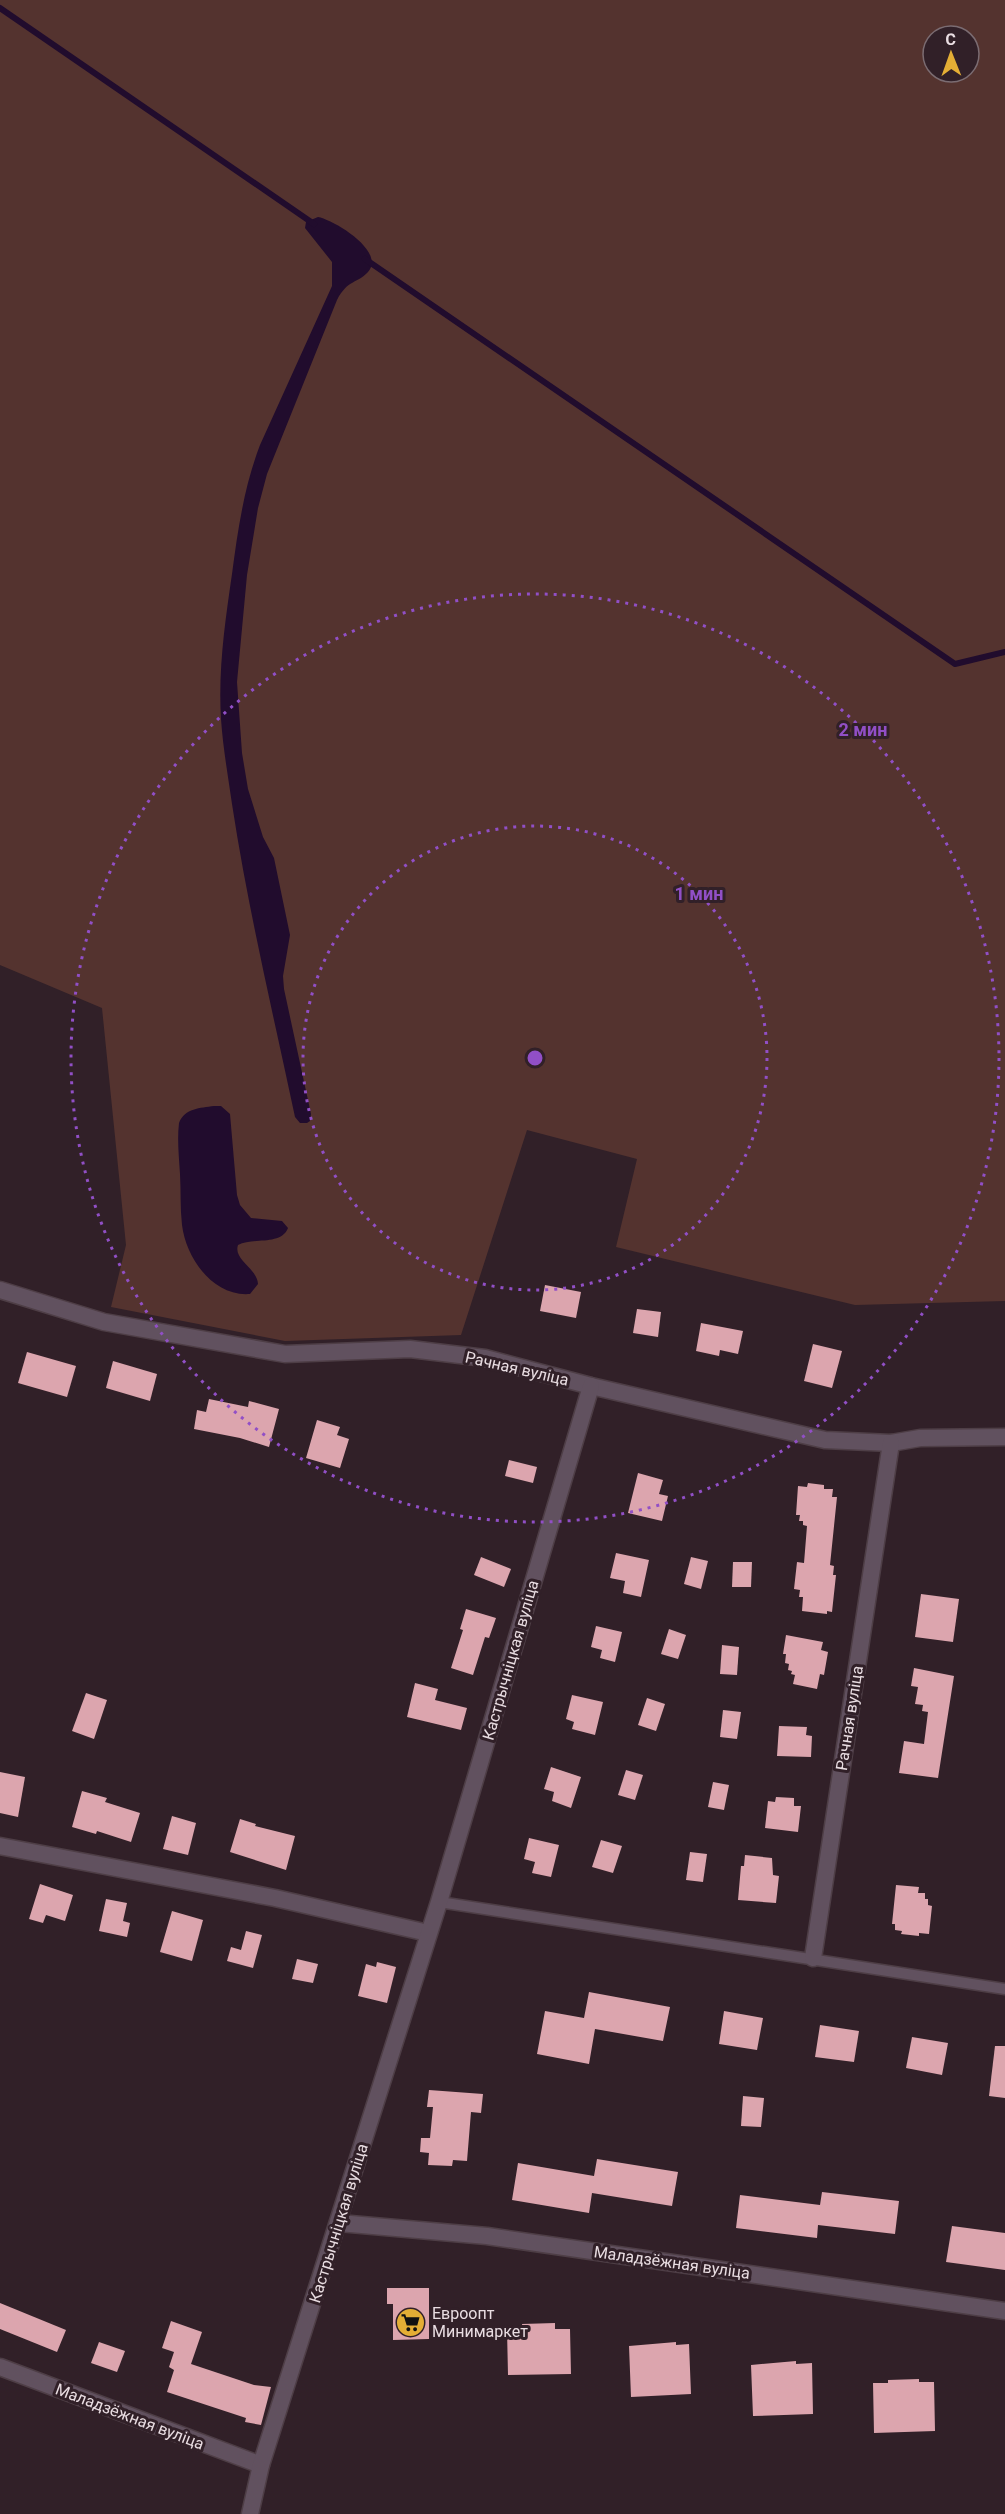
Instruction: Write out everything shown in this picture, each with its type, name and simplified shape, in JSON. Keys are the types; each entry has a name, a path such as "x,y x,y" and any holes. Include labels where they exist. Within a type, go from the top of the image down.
{"street":[{"name":"Рачная вуліца","path":"0,1290 104,1322 285,1354 410,1349 485,1358 591,1386 825,1440 891,1443 920,1438 1005,1437"},
{"name":"Кастрычніцкая вуліца","path":"250,2514 261,2465 439,1902 591,1386"},
{"name":"Рачная вуліца","path":"813,1958 891,1443"},
{"path":"0,1846 275,1898 428,1933"},
{"name":"Маладзёжная вуліца","path":"339,2223 487,2236 1005,2311"},
{"name":"Маладзёжная вуліца","path":"0,2367 261,2465"}],"lane":[{"path":"439,1902 1005,1989"}],"shaded area":[{"path":"0,0 1005,0 1005,1301 855,1305 616,1247 637,1159 527,1130 461,1335 285,1341 111,1307 126,1245 102,1008 0,965"},
{"path":"318,217 346,230 356,238 370,255 372,264 368,272 345,288 337,300 267,474 258,508 247,575 237,682 242,753 248,789 263,837 274,858 290,935 283,976 284,989 311,1114 310,1121 300,1123 295,1117 238,843 223,741 220,682 234,557 250,477 260,445 332,286 332,262 305,228 306,222"},
{"path":"221,1106 230,1114 237,1195 240,1205 251,1218 282,1221 288,1228 279,1237 238,1245 239,1255 257,1278 258,1284 250,1294 224,1289 204,1273 189,1250 182,1225 179,1123 189,1112"}],"building":[{"path":"545,1285 581,1292 576,1318 540,1311"},
{"path":"637,1309 661,1312 658,1337 633,1333"},
{"path":"701,1323 743,1331 738,1354 720,1350 719,1356 696,1351"},
{"path":"813,1344 842,1351 832,1388 804,1381"},
{"path":"27,1352 76,1366 67,1397 18,1383"},
{"path":"113,1361 157,1374 150,1401 106,1388"},
{"path":"209,1399 248,1407 249,1401 279,1409 269,1447 240,1438 194,1429 197,1410 206,1412"},
{"path":"317,1420 340,1427 337,1435 349,1439 340,1468 306,1458"},
{"path":"509,1460 537,1467 533,1483 505,1476"},
{"path":"638,1473 663,1480 659,1494 668,1496 662,1521 628,1513"},
{"path":"808,1483 824,1485 824,1489 833,1489 832,1497 837,1497 830,1565 834,1566 833,1575 836,1575 832,1612 827,1611 827,1614 802,1611 803,1597 799,1597 800,1590 794,1589 797,1562 804,1563 807,1526 803,1525 803,1521 799,1521 800,1515 796,1515 798,1486 807,1487"},
{"path":"616,1553 649,1560 641,1597 623,1593 625,1581 610,1578"},
{"path":"481,1557 511,1569 504,1587 474,1575"},
{"path":"691,1557 708,1561 701,1589 684,1584"},
{"path":"733,1562 752,1562 751,1587 732,1587"},
{"path":"921,1594 959,1599 953,1642 915,1637"},
{"path":"466,1609 496,1618 489,1638 485,1637 473,1675 451,1668 463,1630 460,1629"},
{"path":"596,1626 622,1632 615,1662 600,1658 602,1650 591,1647"},
{"path":"669,1629 686,1635 678,1659 661,1654"},
{"path":"786,1635 823,1642 821,1650 828,1652 824,1675 820,1674 817,1689 793,1684 795,1675 788,1670 789,1664 785,1663 786,1654 783,1654"},
{"path":"722,1645 739,1647 737,1675 720,1674"},
{"path":"914,1668 954,1676 938,1778 899,1773 904,1741 924,1744 928,1712 922,1711 923,1705 915,1704 918,1687 911,1686"},
{"path":"415,1683 438,1689 435,1700 467,1708 461,1730 407,1717"},
{"path":"86,1693 107,1700 94,1739 72,1731"},
{"path":"572,1695 603,1702 595,1735 572,1729 574,1722 566,1719"},
{"path":"647,1698 665,1704 656,1731 638,1725"},
{"path":"723,1710 741,1712 737,1739 720,1737"},
{"path":"779,1726 807,1727 806,1735 812,1736 811,1757 777,1756"},
{"path":"551,1767 581,1777 571,1808 552,1801 554,1792 544,1789"},
{"path":"626,1770 643,1775 635,1800 618,1795"},
{"path":"0,1772 25,1777 18,1817 0,1813"},
{"path":"713,1782 729,1785 724,1810 708,1807"},
{"path":"82,1791 107,1798 105,1802 140,1813 131,1842 97,1831 96,1834 72,1827"},
{"path":"776,1797 794,1798 794,1806 801,1806 798,1832 765,1828 768,1801 775,1802"},
{"path":"172,1816 196,1823 188,1855 163,1849"},
{"path":"240,1819 256,1824 255,1826 295,1836 286,1870 230,1852"},
{"path":"529,1838 559,1845 551,1877 532,1873 535,1862 524,1859"},
{"path":"601,1840 622,1846 613,1873 592,1867"},
{"path":"690,1852 707,1854 703,1882 686,1880"},
{"path":"745,1855 772,1858 773,1875 779,1876 776,1903 738,1900 741,1866 744,1866"},
{"path":"40,1884 73,1895 65,1921 46,1915 43,1923 29,1919"},
{"path":"896,1885 919,1887 918,1893 925,1893 928,1905 932,1906 929,1934 919,1933 919,1936 901,1934 902,1931 895,1930 895,1924 892,1924"},
{"path":"106,1899 127,1903 123,1921 130,1923 127,1937 99,1931"},
{"path":"172,1911 203,1920 192,1961 160,1952"},
{"path":"246,1931 262,1935 253,1968 227,1961 231,1947 241,1950"},
{"path":"297,1959 318,1964 313,1983 292,1979"},
{"path":"377,1962 396,1967 387,2003 358,1996 366,1964 376,1967"},
{"path":"589,1992 670,2007 663,2041 595,2029 589,2064 537,2054 545,2011 584,2018"},
{"path":"724,2011 763,2018 757,2050 719,2044"},
{"path":"820,2025 859,2031 854,2062 815,2057"},
{"path":"912,2037 948,2043 942,2075 906,2068"},
{"path":"995,2046 1005,2046 1005,2098 989,2096"},
{"path":"429,2090 483,2094 481,2113 471,2112 467,2161 453,2160 452,2166 428,2165 429,2153 420,2152 421,2138 430,2138 433,2107 427,2107"},
{"path":"743,2096 764,2098 761,2127 741,2126"},
{"path":"597,2159 678,2172 672,2206 592,2193 589,2213 512,2200 518,2163 594,2176"},
{"path":"822,2192 899,2201 895,2234 818,2225 817,2238 736,2228 740,2195 820,2205"},
{"path":"952,2226 1005,2233 1005,2270 946,2262"},
{"name":"Евроопт Минимаркет","path":"387,2288 429,2288 429,2339 393,2340 393,2304 387,2304"},
{"path":"0,2303 66,2330 57,2352 0,2329"},
{"path":"171,2321 202,2332 191,2364 254,2385 271,2387 261,2425 245,2422 246,2418 167,2392 174,2370 169,2367 174,2352 162,2348"},
{"path":"555,2323 555,2329 570,2329 571,2374 508,2375 507,2330 523,2330 522,2324"},
{"path":"99,2342 125,2351 117,2372 91,2363"},
{"path":"676,2342 676,2345 689,2344 691,2394 631,2397 629,2346"},
{"path":"796,2361 796,2364 812,2363 813,2414 753,2416 751,2365"},
{"path":"919,2379 919,2382 934,2382 935,2431 874,2433 873,2383"}],"waterway":[{"path":"0,8 314,224"},
{"path":"365,259 955,664 1005,652"}],"place":[{"name":"Евроопт Минимаркет","path":"411,2322"}]}
